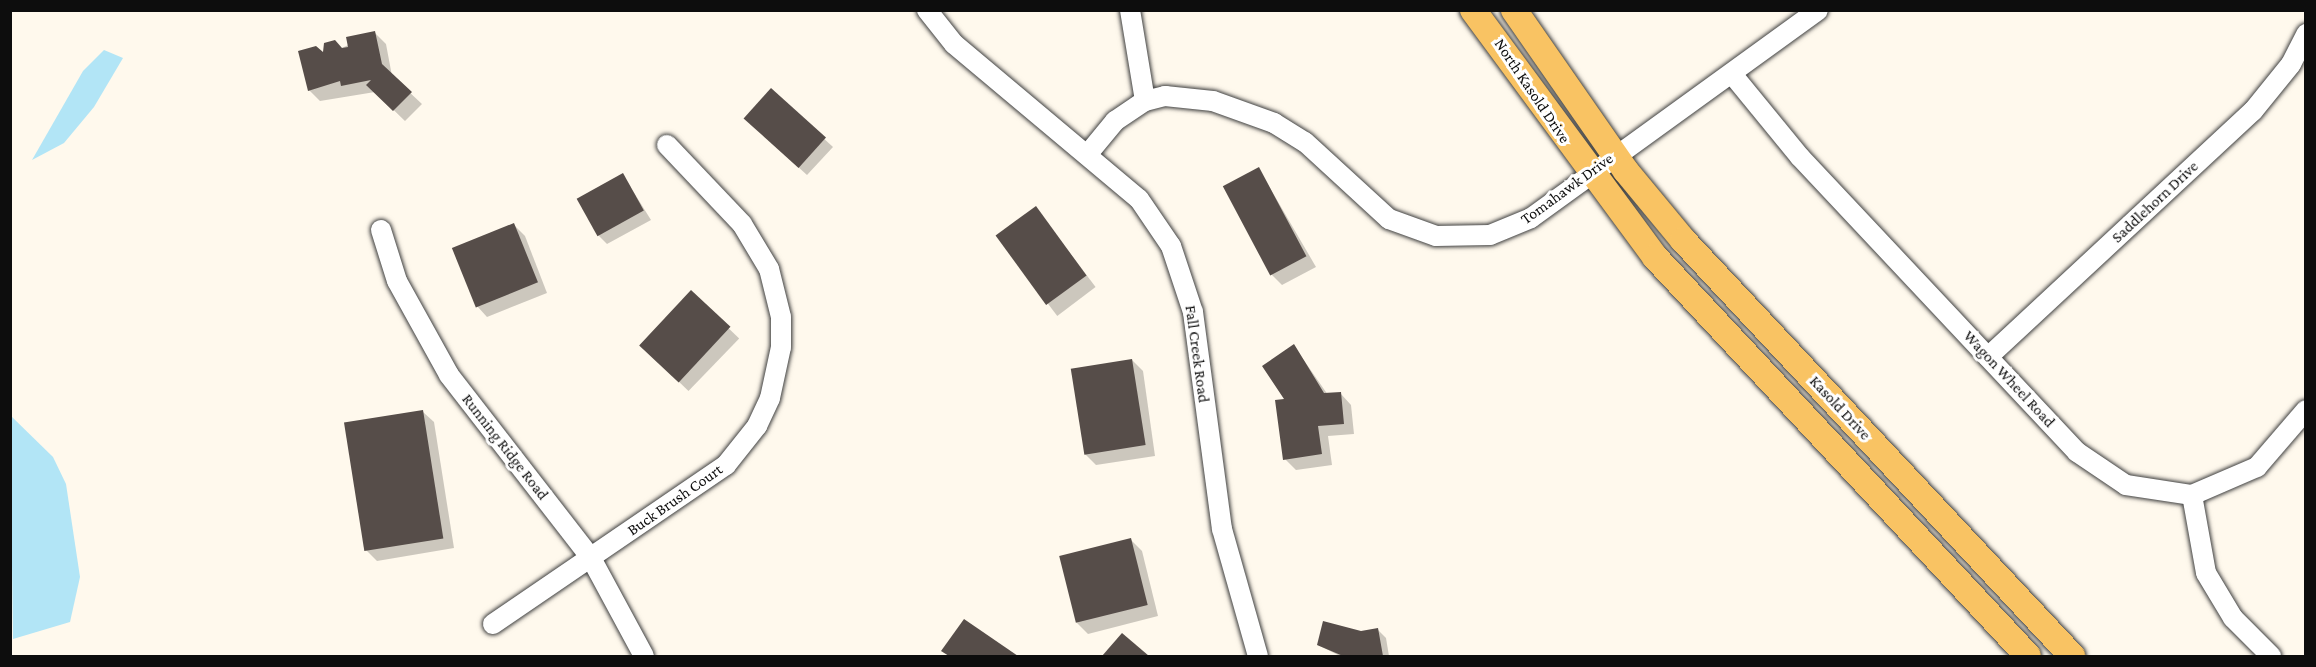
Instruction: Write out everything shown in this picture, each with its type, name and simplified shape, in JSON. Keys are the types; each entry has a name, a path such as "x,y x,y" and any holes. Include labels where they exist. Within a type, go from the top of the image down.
{"main road":[{"name":"North Kasold Drive","path":"1473,10 1590,173"},
{"name":"North Kasold Drive","path":"1514,10 1614,154"},
{"name":"Kasold Drive","path":"1614,154 1683,240 2072,657"},
{"name":"Kasold Drive","path":"1590,173 1676,281 2028,657"}],"street":[{"name":"Fall Creek Road","path":"927,10 954,44 1139,199 1183,277 1193,312 1213,485 1258,657"},
{"path":"1130,10 1145,101"},
{"name":"Tomahawk Drive","path":"1087,154 1115,121 1145,101 1165,96 1213,100 1274,123 1329,162 1376,210 1436,236 1480,236 1514,227 1614,154 1732,74 1818,10"},
{"name":"Saddlehorn Drive","path":"1988,357 2253,111 2291,64 2306,34"},
{"name":"Wagon Wheel Road","path":"1732,74 1780,135 1988,357 2099,471 2147,491 2192,495"},
{"name":"Buck Brush Court","path":"493,624 726,465 757,426 777,375 781,316 769,269 742,224 667,145"},
{"name":"Running Ridge Road","path":"381,230 397,281 449,375 591,558 644,657"},
{"path":"2271,657 2233,618 2205,573 2192,495 2257,466 2306,410"}],"water":[{"path":"104,50 123,58 94,107 64,143 32,160 83,71"},
{"path":"10,415 53,457 66,484 80,577 70,622 13,639"}],"building":[{"path":"375,31 382,64 412,92 393,111 366,85 371,80 341,86 340,81 308,91 298,51 316,46 323,52 324,43 335,40 342,48 348,47 346,37"},
{"path":"771,88 826,138 799,168 744,118"},
{"path":"1259,167 1306,256 1270,275 1223,186"},
{"path":"623,173 644,211 597,236 577,199"},
{"path":"1036,206 1087,276 1046,305 996,235"},
{"path":"514,223 538,282 476,307 452,248"},
{"path":"691,290 730,327 679,382 639,346"},
{"path":"1294,344 1324,393 1341,392 1344,424 1318,426 1322,454 1283,460 1275,400 1284,399 1262,366"},
{"path":"1132,359 1146,445 1084,455 1071,369"},
{"path":"423,410 443,538 364,551 344,423"},
{"path":"1131,538 1148,605 1076,623 1059,556"},
{"path":"964,619 1018,656 949,656 941,651"},
{"path":"1323,621 1361,631 1378,628 1383,656 1343,656 1317,645"},
{"path":"1122,633 1149,656 1102,656"}]}
